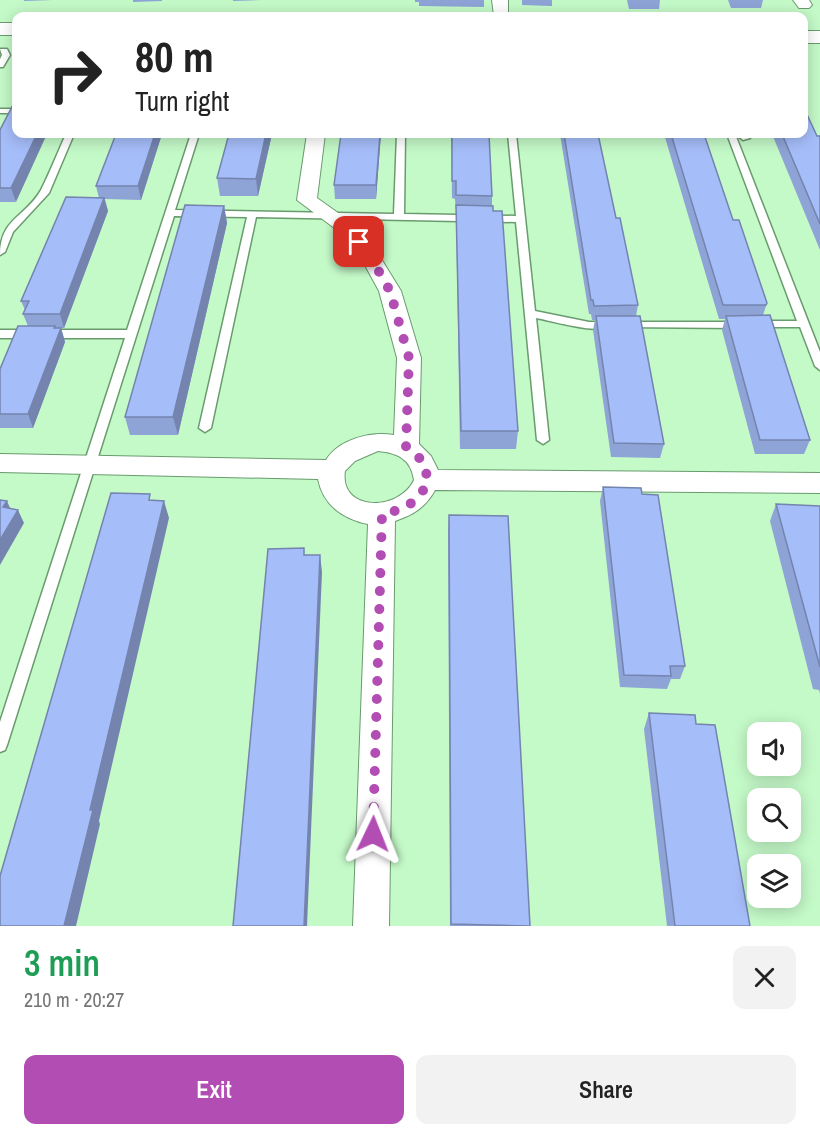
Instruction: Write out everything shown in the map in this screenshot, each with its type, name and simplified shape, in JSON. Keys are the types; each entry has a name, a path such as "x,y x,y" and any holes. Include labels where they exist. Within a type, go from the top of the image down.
{"street":[{"path":"315,138 307,200 348,229 370,256 390,291 409,358 406,447"},
{"path":"392,442 406,447 423,461 428,480 418,499 396,511 382,514 354,508 343,501 335,491 332,481 333,470 345,454 362,444 392,442"},
{"path":"0,463 333,470"},
{"path":"428,480 820,483"},
{"path":"371,926 382,514"}],"lane":[{"path":"0,51 4,51 6,55 0,65"},
{"path":"0,252 9,231 44,194 68,138"},
{"path":"0,745 194,138"},
{"path":"399,218 401,138"},
{"path":"512,138 543,440"},
{"path":"733,138 820,366"},
{"path":"170,213 521,219"},
{"path":"205,428 252,215"},
{"path":"531,313 589,325 804,324"},
{"path":"0,334 131,334"}],"building":[{"path":"12,107 12,138 35,138 11,188 0,188 0,130"},
{"path":"808,117 817,136 820,136 820,224 784,138 808,138"},
{"path":"114,138 154,138 138,186 96,186"},
{"path":"228,138 265,138 256,179 217,178"},
{"path":"340,138 380,138 376,185 334,185"},
{"path":"452,138 489,138 492,196 456,195 456,181 452,181"},
{"path":"565,138 599,138 616,218 620,218 638,305 594,306 591,300"},
{"path":"672,138 705,138 733,220 739,220 767,303 766,305 723,305"},
{"path":"66,197 104,198 60,314 23,314 29,301 21,301"},
{"path":"185,205 224,206 173,417 125,417"},
{"path":"456,205 493,206 493,211 502,211 518,431 461,431"},
{"path":"770,315 810,440 760,440 726,316"},
{"path":"596,316 640,316 664,444 614,443"},
{"path":"18,326 61,328 28,414 0,414 0,369"},
{"path":"603,487 641,488 642,494 658,495 685,666 670,666 671,676 624,675"},
{"path":"111,493 150,494 149,500 164,501 64,926 0,926 0,876"},
{"path":"0,500 7,501 3,507 18,510 0,540"},
{"path":"776,504 820,506 820,667"},
{"path":"449,515 508,516 530,926 451,924"},
{"path":"304,548 304,555 320,555 304,926 233,926 268,549"},
{"path":"649,713 695,715 696,724 715,725 750,926 675,926"}],"route":[{"path":"359,242 370,256 390,291 409,358 406,447 423,461 428,480 418,499 396,511 382,514 373,834"}]}
